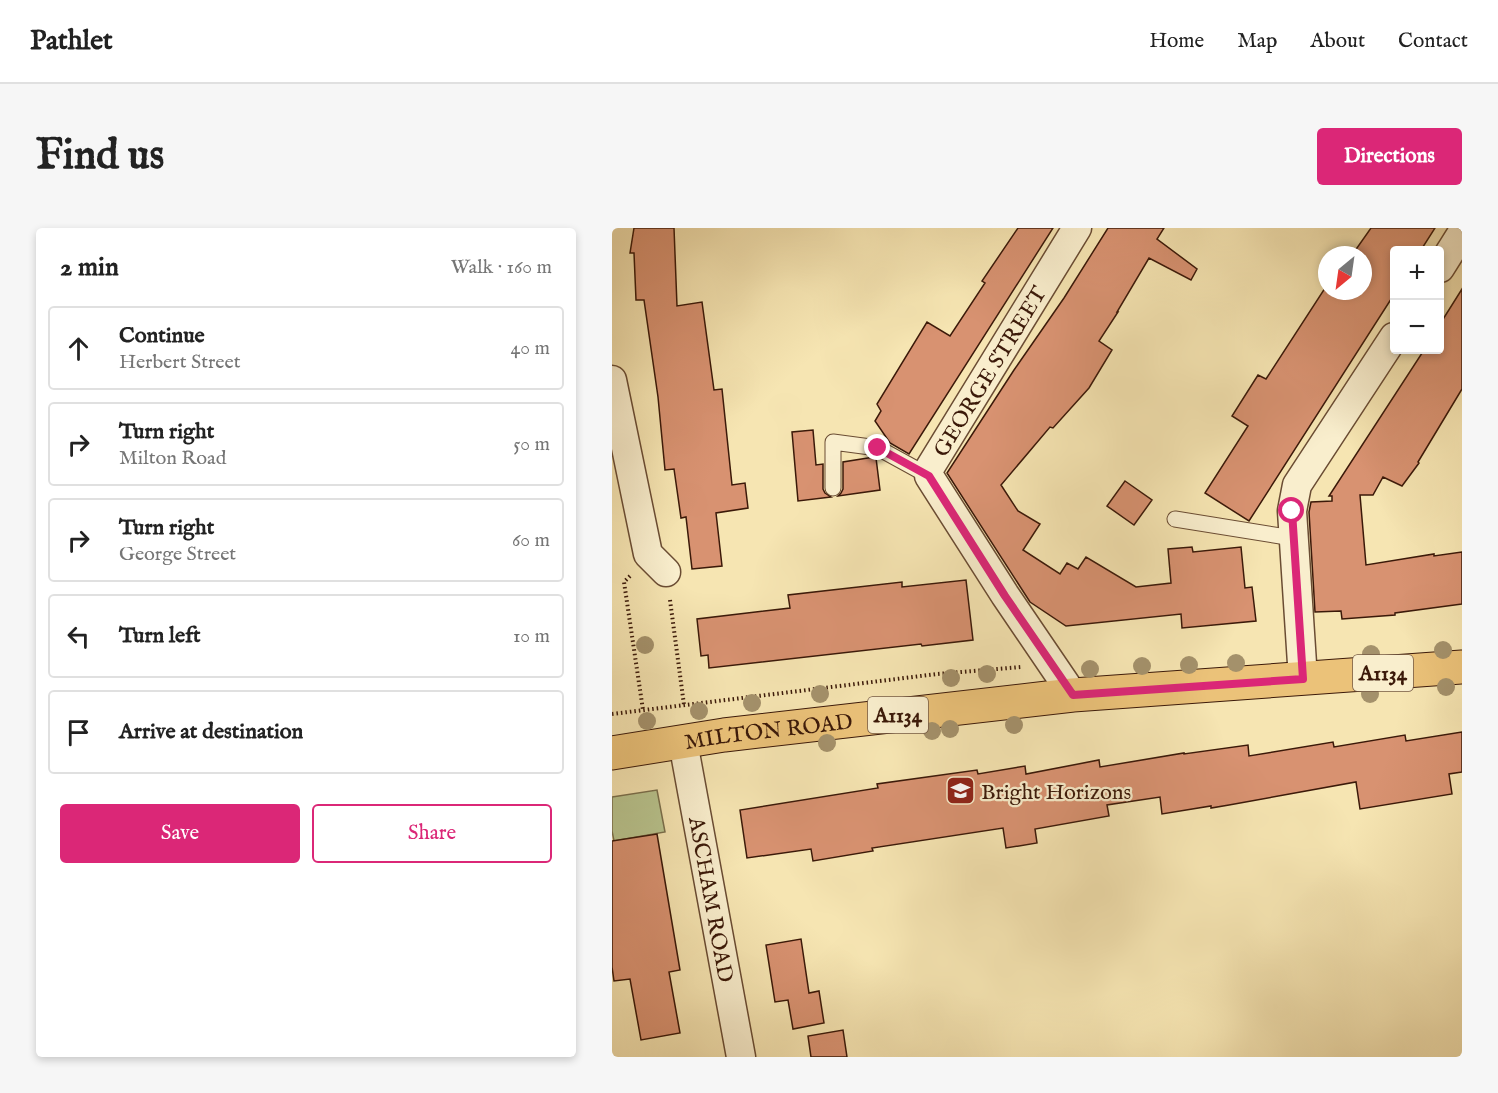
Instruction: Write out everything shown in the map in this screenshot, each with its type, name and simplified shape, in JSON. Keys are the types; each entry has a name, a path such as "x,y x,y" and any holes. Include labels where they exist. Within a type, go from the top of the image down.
{"main road":[{"name":"MILTON ROAD","path":"612,753 724,735 1073,695 1462,667"}],"street":[{"name":"GEORGE STREET","path":"1073,695 1005,596 929,476 929,469 1077,228"},
{"path":"1444,262 1462,234"},
{"path":"1303,679 1292,511 1298,485 1390,345"},
{"path":"612,380 657,563"},
{"name":"ASCHAM ROAD","path":"683,741 741,1057"}],"lane":[{"path":"833,488 833,442 878,448 929,476"},
{"path":"1175,519 1293,538"}],"path":[{"path":"612,714 684,705 657,563 624,582 643,710"}],"green space":[{"path":"657,790 665,832 614,841 612,797"}],"building":[{"path":"634,228 674,228 677,306 702,302 714,390 722,389 732,485 745,483 748,508 716,513 722,566 692,569 686,517 681,518 674,469 665,470 658,397 644,300 636,300 634,253 630,253"},
{"path":"1018,228 1053,228 909,454 890,443 875,421 881,411 877,404 927,322 950,336 985,283 982,281"},
{"path":"1108,228 1164,228 1157,239 1197,269 1191,280 1149,258 1099,341 1112,350 1089,388 1053,428 1050,427 1001,485 1018,511 1040,524 1023,550 1060,574 1067,563 1078,569 1086,557 1136,587 1171,583 1168,549 1192,547 1193,552 1241,547 1245,588 1252,587 1256,621 1182,628 1181,614 1066,626 1030,602 947,473"},
{"path":"1371,228 1435,228 1424,246 1390,246 1390,301 1249,521 1205,493 1248,426 1232,416 1258,375 1266,379 1318,299 1372,300 1372,246 1358,246"},
{"path":"1462,289 1462,389 1419,463 1402,486 1383,477 1373,495 1360,495 1366,565 1462,552 1462,604 1395,613 1395,615 1342,619 1341,611 1315,612 1309,512 1311,502 1332,501 1332,496 1329,496 1421,354 1444,354 1444,318"},
{"path":"813,430 816,465 823,464 823,489 831,497 798,501 792,432"},
{"path":"874,457 880,490 838,496 843,489 843,462"},
{"path":"1125,481 1152,500 1134,525 1107,506"},
{"path":"966,580 973,640 709,668 708,655 701,656 697,619 790,608 788,595 902,582 902,587"},
{"path":"1462,732 1462,772 1449,774 1452,794 1360,809 1356,782 1211,808 1211,806 1162,814 1160,797 1107,805 1109,816 1035,829 1037,843 1006,848 1003,828 872,848 873,851 813,861 811,849 747,858 740,810 878,788 877,784 977,770 978,774 1025,766 1026,774 1099,760 1100,767 1248,745 1249,756 1333,742 1334,747 1405,735 1406,741"},
{"path":"657,834 680,970 669,972 680,1033 641,1040 630,979 614,981 612,841"},
{"path":"801,939 809,993 819,991 824,1023 793,1029 788,1000 775,1002 766,945"},
{"path":"843,1030 847,1057 811,1057 808,1036"}],"place":[{"name":"Bright Horizons","path":"960,791"}],"route":[{"path":"878,448 929,476 1005,596 1073,695 1303,679 1292,511"}]}
